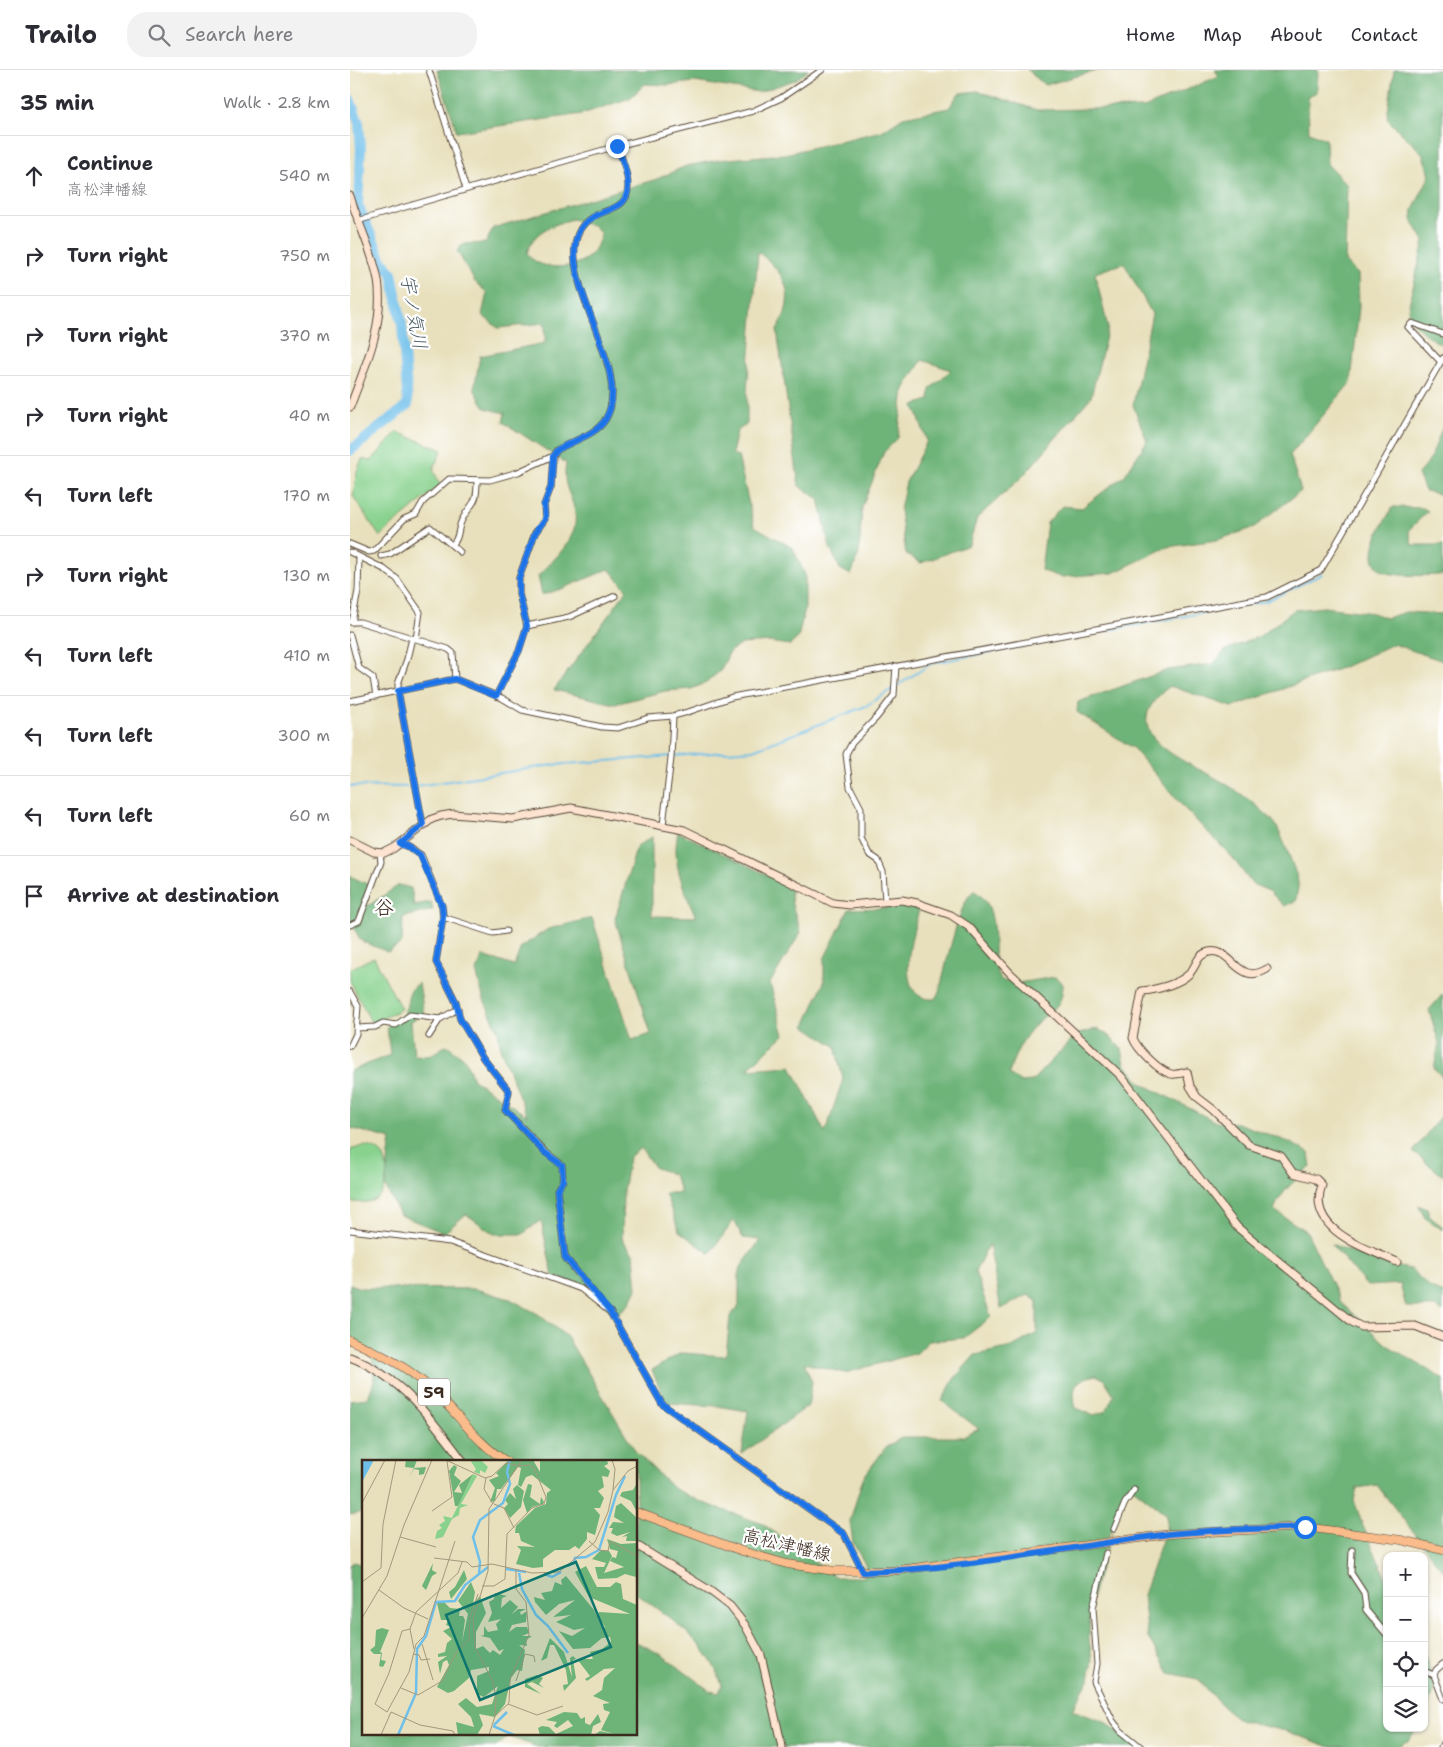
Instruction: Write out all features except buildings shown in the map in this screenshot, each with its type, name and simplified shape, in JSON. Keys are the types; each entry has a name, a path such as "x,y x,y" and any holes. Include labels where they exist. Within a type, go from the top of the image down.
{"main road":[{"name":"59","path":"350,1340 391,1360 418,1377 487,1448 505,1460"},
{"name":"高松津幡線","path":"638,1513 742,1551 787,1564 835,1571 891,1571 963,1563 1170,1534 1305,1527 1401,1540 1443,1550"}],"street":[{"path":"429,70 466,190"},
{"path":"359,221 369,216 617,146 753,111 781,98 822,70"},
{"path":"496,696 519,651 527,626 519,594 519,578 535,533 545,519 544,505 551,487 553,456 557,450 595,430 605,421 611,406 612,395 605,359 581,288 575,254 576,239 585,223 622,204 628,191 628,173 617,146"},
{"path":"350,196 378,280 380,307 374,341 350,407"},
{"path":"350,701 455,679 496,696 522,710 602,727 618,728 648,718 673,716 732,696 1267,597 1321,570 1442,360 1408,327 1412,323 1443,334"},
{"path":"350,544 369,552 374,551 404,519 416,514 423,502 440,485 450,479 490,480 518,472 553,456"},
{"path":"452,545 457,540 462,521 474,505 477,480"},
{"path":"380,556 390,554 430,527 460,552"},
{"path":"374,551 380,556"},
{"path":"350,552 378,566 397,579 420,612 416,639 448,649 453,653 455,679"},
{"path":"378,566 380,556"},
{"path":"359,558 358,591 351,622 360,622 412,638 408,659 398,684 398,691 423,825"},
{"path":"527,626 569,617 615,596"},
{"path":"350,635 359,668 373,678 376,696"},
{"path":"885,901 883,872 878,860 869,854 861,838 861,808 850,787 846,754 852,743 894,694 896,666"},
{"path":"663,825 672,756 673,716"},
{"path":"350,840 380,853 400,844 436,817 447,814 513,819 571,808 684,830 833,903 850,906 902,900 918,903 950,916 969,927 1009,972 1121,1076 1237,1227 1352,1322 1362,1327 1415,1326 1443,1337"},
{"path":"400,844 407,846 420,855 437,894 443,917 436,962 458,1009 460,1019 483,1058 509,1091 505,1110 544,1152 562,1165 563,1180 557,1190 565,1257 603,1306"},
{"path":"350,925 359,921 380,862 380,853"},
{"path":"443,917 493,933 506,931"},
{"path":"1267,969 1259,974 1246,973 1218,952 1210,952 1199,957 1189,974 1168,985 1142,991 1133,1038 1136,1045 1154,1064 1169,1074 1187,1072 1190,1086 1197,1098 1214,1110 1249,1145 1273,1151 1281,1156 1293,1173 1316,1179 1322,1184 1319,1193 1320,1206 1334,1232 1397,1262"},
{"path":"350,992 358,1006 357,1028 350,1046"},
{"path":"429,1036 440,1019 458,1009"},
{"path":"357,1028 375,1027 383,1023 396,1025 410,1015 425,1015 440,1019"},
{"path":"350,1230 455,1243 580,1289 610,1312 662,1404 844,1534 863,1572"},
{"path":"350,1357 374,1368 405,1390 461,1460"},
{"path":"1114,1529 1125,1502 1134,1490"},
{"path":"638,1546 716,1595 730,1606 746,1625 761,1655 782,1747"},
{"path":"1352,1550 1351,1573 1364,1593 1366,1610 1383,1630"},
{"path":"1106,1553 1093,1608 1097,1664 1094,1682 1113,1721 1121,1732 1141,1747"},
{"path":"1443,1664 1436,1670 1434,1675 1443,1699"},
{"path":"1428,1673 1434,1675"},
{"path":"1441,1747 1443,1743"}],"green space":[{"path":"437,70 809,70 795,80 759,92 695,82 666,85 645,84 630,98 582,114 457,132"},
{"path":"1027,70 1099,70 1045,85"},
{"path":"1215,70 1318,70 1317,92 1308,96 1309,132 1326,139 1327,164 1347,185 1345,262 1358,274 1359,307 1351,382 1290,455 1301,491 1253,528 1217,540 1167,547 1113,573 1060,577 1041,570 1047,523 1062,506 1082,508 1125,475 1147,441 1133,405 1152,314 1124,263 1095,273 1108,328 1091,397 1023,476 977,518 969,545 921,563 906,554 900,510 906,482 927,441 914,405 929,400 930,389 951,370 922,360 904,389 898,438 884,452 862,507 859,553 851,575 840,569 830,548 819,499 799,486 777,330 787,307 786,286 776,269 758,252 747,391 747,424 737,431 732,454 738,456 754,526 793,548 805,575 805,608 798,638 790,645 769,642 742,644 730,651 721,670 706,683 691,689 665,691 615,704 554,690 627,590 609,569 542,595 538,576 564,548 573,531 575,522 575,513 565,479 566,463 503,422 505,413 485,408 474,389 480,356 545,343 545,323 498,328 482,315 487,293 475,282 457,251 463,244 486,243 493,228 657,179 686,166 718,160 785,154 882,131 903,117 949,108 959,93 978,91 1037,110 1144,108 1219,76","holes":["572,219 594,226 601,234 599,240 592,253 580,262 564,266 547,266 532,259 527,253 530,245 539,234 557,224"]},
{"path":"1394,70 1443,70 1443,342 1441,344 1420,330 1412,320 1408,309 1424,241 1412,220 1413,210 1430,175 1422,153 1387,119"},
{"path":"1443,426 1443,495 1425,491 1418,474 1430,460"},
{"path":"397,432 442,450 433,469 440,485 380,537 353,496 357,471 362,459 371,461"},
{"path":"1393,507 1423,508 1428,511 1409,530 1412,545 1443,545 1443,575 1400,575 1388,573 1379,568 1374,561 1375,542"},
{"path":"1324,607 1373,613 1386,618 1406,612 1443,614 1443,661 1393,644 1344,667 1232,707 1170,686 1153,703 1147,719 1150,733 1160,745 1238,792 1274,822 1298,882 1296,901 1284,906 1269,891 1252,884 1232,857 1185,809 1133,748 1077,712 1078,702 1168,670 1213,664 1226,650 1260,636 1294,610"},
{"path":"678,832 790,886 792,905 801,932 770,983 784,1035 747,1069 791,1066 825,1133 843,1079 835,1046 805,1026 824,982 824,959 849,909 920,907 910,947 909,978 913,989 921,997 935,999 939,992 963,907 968,897 974,891 983,898 989,908 994,932 997,970 1001,980 1018,983 1055,977 1063,984 1061,999 1058,1004 1027,1035 1013,1060 1009,1074 1021,1082 1032,1081 1076,1035 1096,1029 1106,1033 1122,1049 1125,1064 1141,1083 1216,1122 1237,1123 1289,1142 1309,1153 1311,1167 1285,1191 1274,1210 1307,1232 1341,1303 1387,1345 1443,1379 1443,1571 1377,1485 1357,1488 1354,1500 1362,1524 1383,1571 1383,1732 1414,1732 1409,1740 1396,1747 1330,1747 1286,1731 1241,1721 1224,1708 1198,1679 1169,1673 1148,1638 1143,1595 1166,1529 1167,1515 1132,1487 1125,1490 1120,1501 1090,1603 1089,1639 1092,1660 1089,1680 1072,1710 1107,1723 1137,1747 532,1747 532,1745 509,1737 496,1747 350,1747 350,1565 354,1562 362,1565 362,1734 638,1734 638,1643 662,1655 710,1691 719,1693 722,1685 708,1656 698,1644 675,1622 638,1594 638,1460 362,1460 362,1511 350,1515 350,1400 368,1398 374,1381 373,1360 350,1338 350,1284 361,1288 475,1289 510,1299 538,1314 567,1337 636,1452 673,1488 701,1502 763,1524 836,1577 864,1577 866,1566 853,1543 850,1521 863,1478 886,1447 903,1437 963,1437 979,1429 942,1401 954,1379 975,1355 1012,1347 1037,1333 1037,1301 1028,1295 1001,1309 989,1244 975,1272 991,1317 964,1338 929,1341 917,1353 845,1373 804,1363 812,1382 808,1406 742,1454 748,1411 717,1406 666,1403 652,1370 681,1353 726,1356 730,1316 739,1306 739,1270 760,1240 743,1238 734,1220 710,1254 679,1231 665,1193 681,1193 674,1175 654,1167 641,1148 629,1157 623,1192 622,1239 634,1255 637,1289 629,1304 616,1315 578,1284 553,1277 541,1220 523,1234 494,1234 466,1214 444,1233 400,1215 385,1186 391,1139 350,1128 350,1071 390,1055 387,1026 403,1014 411,989 419,983 424,1014 411,1021 414,1055 429,1056 447,1045 465,1059 473,1079 527,1116 501,1051 498,1031 483,997 476,971 483,956 514,966 521,947 548,929 592,918 632,1040 651,1034 615,919 637,846 652,837 652,916 696,917 677,865 676,843","holes":["1096,1375 1104,1379 1114,1395 1106,1411 1094,1415 1076,1408 1074,1395 1079,1382"]},
{"path":"350,876 369,885 363,902 368,906 399,885 411,888 414,905 431,902 433,910 403,917 402,943 388,952 361,941 354,928 350,926"},
{"path":"374,957 401,1009 372,1024 350,981 350,969"},
{"path":"1443,994 1443,1078 1434,1068 1439,1043 1429,1010"},
{"path":"1443,1108 1443,1176 1413,1152 1441,1115"},
{"path":"363,1146 377,1150 384,1157 387,1170 384,1189 374,1200 350,1202 350,1150"},
{"path":"1418,1205 1427,1209 1430,1217 1443,1227 1443,1230 1425,1218"},
{"path":"1331,1244 1380,1263 1410,1269 1431,1288 1443,1293 1443,1312 1436,1307 1406,1307 1400,1284 1367,1286"},
{"path":"1428,1665 1435,1686 1428,1705"}],"waterway":[{"name":"宇ノ気川","path":"350,99 359,123 361,149 358,205 382,260 392,273 402,325 408,405 350,451"},
{"path":"350,786 410,787 553,765 753,750 866,706 932,663 1266,601 1322,574"}],"tunnel":[{"path":"1106,1553 1114,1529"}],"district":[{"name":"谷","path":"384,907"}],"route":[{"path":"617,146 628,173 628,191 622,204 601,213 585,223 576,239 575,254 581,288 605,359 612,395 611,406 605,421 595,430 557,450 553,456 551,487 544,505 545,519 535,533 519,578 519,594 527,626 519,651 496,696 455,679 398,691 423,825 400,844 407,846 420,855 442,906 443,917 436,962 446,978 456,1002 460,1019 483,1058 509,1091 505,1110 544,1152 562,1165 563,1180 557,1190 565,1257 603,1306 610,1312 662,1404 844,1534 863,1572 891,1571 963,1563 1170,1534 1305,1527"}]}
